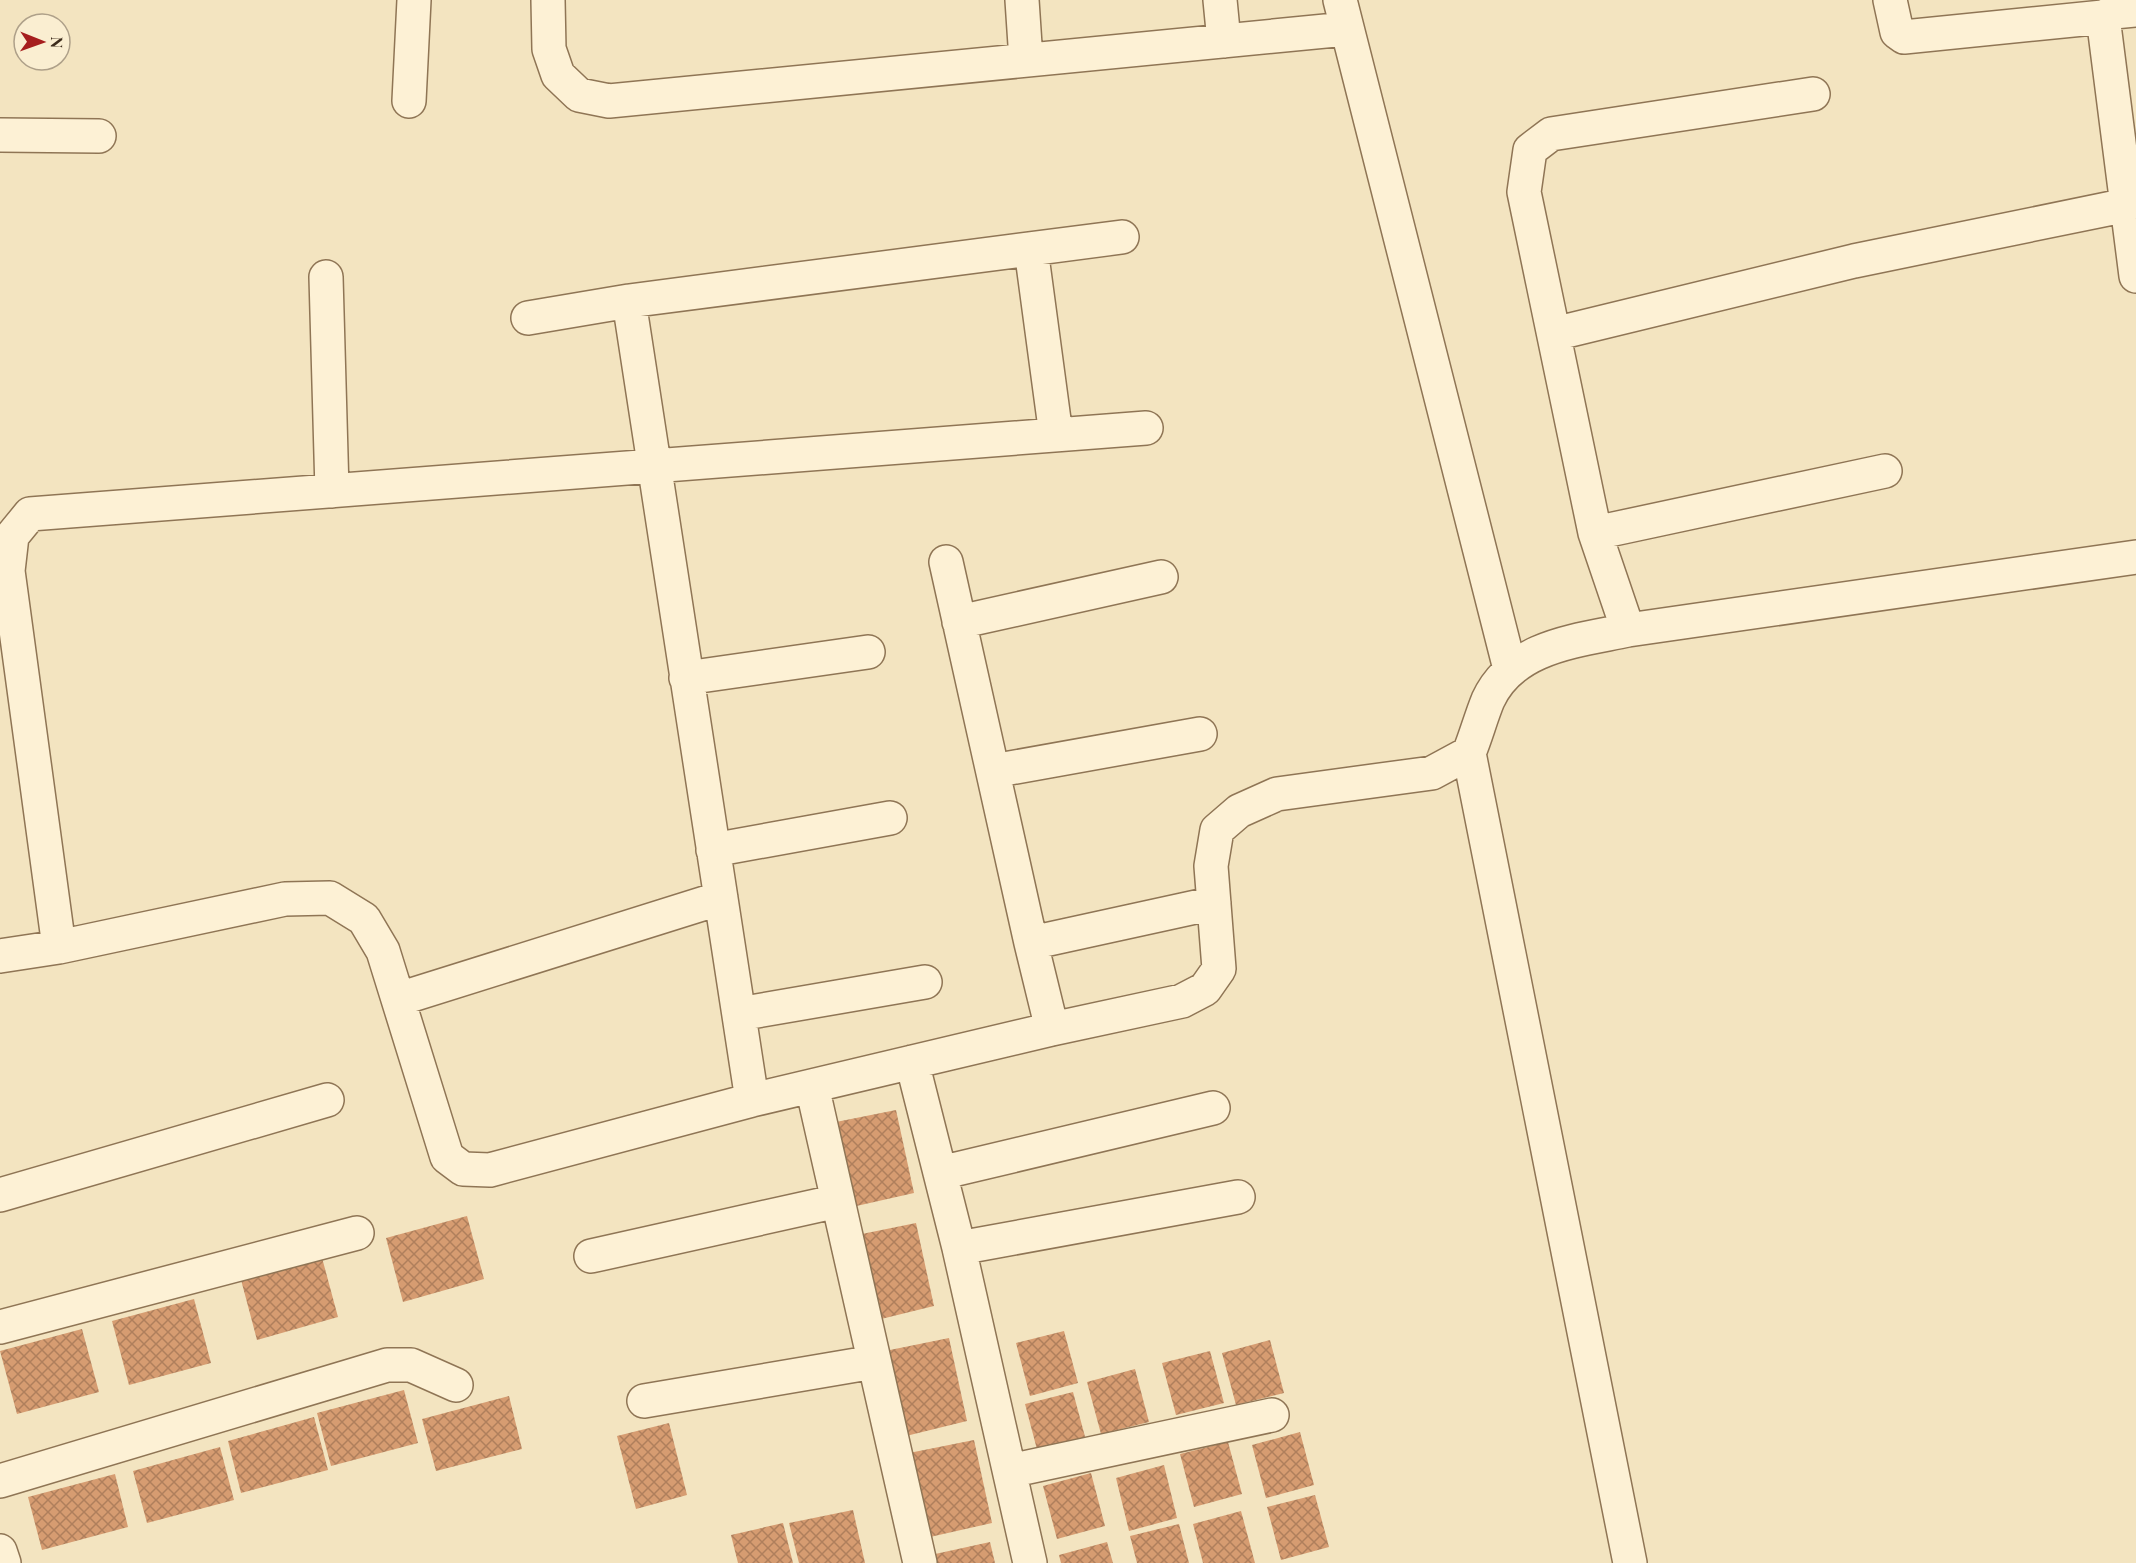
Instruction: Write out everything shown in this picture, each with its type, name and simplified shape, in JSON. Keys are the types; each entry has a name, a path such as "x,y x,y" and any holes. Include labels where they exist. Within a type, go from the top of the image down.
{"street":[{"path":"409,101 414,0"},
{"path":"548,0 549,49 558,75 579,95 609,101 1224,41 1343,14 1510,669"},
{"path":"1022,0 1026,60"},
{"path":"1220,0 1224,41"},
{"path":"1890,0 1897,32 1904,37 2117,10 2127,205 2135,262"},
{"path":"1628,630 1595,533 1524,192 1530,150 1551,134 1813,94"},
{"path":"0,135 99,135"},
{"path":"1554,334 1854,261 2127,205"},
{"path":"528,318 629,302 1122,237"},
{"path":"1031,249 1056,435"},
{"path":"326,277 332,491"},
{"path":"629,302 752,1100"},
{"path":"59,947 8,571 12,536 30,514 1146,428"},
{"path":"1595,533 1885,471"},
{"path":"1630,1563 1469,753 1489,699 1510,669 1557,645 1628,630 2136,557"},
{"path":"946,562 1052,1029"},
{"path":"959,622 1161,578"},
{"path":"687,678 868,652"},
{"path":"993,771 1200,734"},
{"path":"0,956 59,947 285,899 330,898 364,919 383,951 447,1157 463,1169 490,1170 752,1100 1052,1029 1182,1001 1205,989 1219,969 1211,866 1217,830 1239,811 1277,794 1432,773 1469,753"},
{"path":"713,850 890,818"},
{"path":"399,999 721,898"},
{"path":"1031,943 1214,903"},
{"path":"739,1014 925,981"},
{"path":"912,1062 959,1248 1030,1563"},
{"path":"812,1086 920,1563"},
{"path":"0,1195 327,1100"},
{"path":"940,1173 1213,1108"},
{"path":"959,1248 1238,1197"},
{"path":"591,1256 838,1201"},
{"path":"0,1327 357,1233"},
{"path":"644,1401 874,1362"},
{"path":"0,1481 387,1365 411,1365 456,1385"},
{"path":"1010,1471 1272,1415"},
{"path":"0,1551 4,1563"}],"building":[{"path":"896,1110 914,1193 852,1207 831,1123"},
{"path":"467,1216 484,1279 403,1302 386,1238"},
{"path":"916,1223 934,1306 873,1321 852,1236"},
{"path":"321,1254 338,1317 257,1340 240,1276"},
{"path":"194,1299 211,1363 129,1385 112,1321"},
{"path":"82,1329 99,1392 17,1414 0,1351"},
{"path":"1064,1331 1078,1383 1030,1396 1016,1343"},
{"path":"949,1338 967,1421 906,1436 885,1351"},
{"path":"1270,1340 1284,1393 1236,1405 1222,1353"},
{"path":"1210,1351 1224,1403 1176,1415 1162,1363"},
{"path":"1135,1369 1149,1422 1101,1434 1087,1382"},
{"path":"404,1390 418,1443 331,1466 317,1413"},
{"path":"1073,1392 1087,1444 1039,1457 1025,1404"},
{"path":"509,1396 522,1449 436,1471 422,1419"},
{"path":"314,1417 328,1470 241,1493 228,1441"},
{"path":"669,1423 687,1495 636,1509 617,1436"},
{"path":"1300,1432 1314,1485 1266,1498 1252,1445"},
{"path":"974,1440 992,1523 930,1537 909,1453"},
{"path":"1228,1442 1242,1494 1194,1507 1180,1454"},
{"path":"220,1447 234,1500 147,1523 133,1471"},
{"path":"1164,1465 1177,1518 1129,1531 1116,1478"},
{"path":"1091,1473 1105,1526 1057,1539 1043,1486"},
{"path":"115,1474 128,1527 42,1550 28,1497"},
{"path":"1315,1495 1329,1547 1281,1560 1267,1507"},
{"path":"853,1510 865,1563 799,1563 789,1523"},
{"path":"1241,1511 1255,1563 1203,1563 1193,1524"},
{"path":"783,1523 793,1563 738,1563 731,1535"},
{"path":"1179,1524 1189,1563 1137,1563 1130,1536"},
{"path":"990,1542 995,1563 928,1563 926,1556"},
{"path":"1107,1542 1113,1563 1061,1563 1059,1555"}]}
